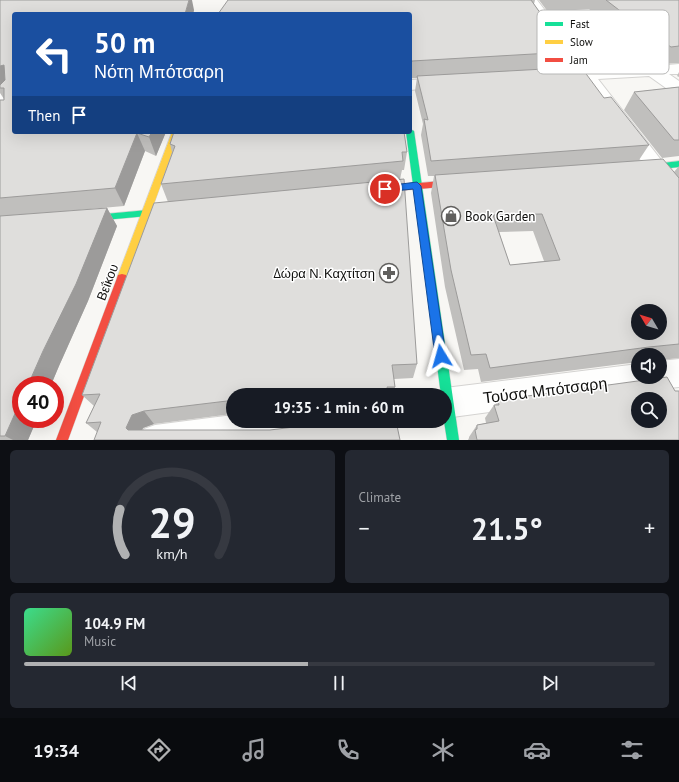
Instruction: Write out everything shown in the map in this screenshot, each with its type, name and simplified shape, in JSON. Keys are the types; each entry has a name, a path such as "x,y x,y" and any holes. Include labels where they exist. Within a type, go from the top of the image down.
{"street":[{"path":"530,0 538,10"},
{"path":"669,70 679,69"},
{"path":"541,78 604,74"},
{"path":"658,74 679,89"},
{"path":"588,75 679,198"},
{"path":"412,85 464,82"},
{"path":"0,102 12,91"},
{"path":"0,113 12,112"},
{"name":"Βεΐκου","path":"62,440 175,134"},
{"path":"410,134 444,388"},
{"path":"632,169 656,168 679,164"},
{"path":"369,190 472,181"},
{"path":"77,219 187,209"},
{"path":"667,374 679,373"},
{"name":"Τούσα Μπότσαρη","path":"452,402 631,379"},
{"path":"155,440 249,428"},
{"path":"451,428 453,440"}],"building":[{"path":"0,0 189,0 186,12 12,12 12,134 137,134 115,188 0,198 0,100 4,100 4,88 0,88 0,85 5,80 4,65 0,66"},
{"path":"228,0 531,0 538,10 537,54 412,61 412,12 219,12"},
{"path":"606,0 679,0 679,46 671,47 669,46 669,10 619,10"},
{"path":"537,69 537,74 586,74 604,98 611,97 649,145 431,161 424,119 428,120 417,76"},
{"path":"679,87 679,140 674,140 634,92"},
{"path":"140,134 151,134 149,137"},
{"path":"173,134 404,134 407,152 402,152 403,161 161,184 175,146 170,144"},
{"path":"663,159 679,178 679,344 631,348 631,349 490,368 486,354 471,355 451,270 435,175","holes":["542,214 560,260 510,265 493,215"]},
{"path":"404,179 417,364 392,365 395,387 226,388 226,401 144,411 132,415 126,428 128,430 270,430 286,428 397,428 400,440 94,440 101,422 86,423 100,394 82,395 154,203"},
{"path":"107,208 76,284 32,376 12,376 12,420 5,436 0,436 0,216"},
{"path":"667,377 675,391 679,391 679,440 477,440 475,430 477,429 477,425 499,421 494,405 499,405 498,400 631,382 631,384 667,384"}],"traffic: fast":[{"path":"410,134 453,440"},
{"path":"638,169 679,164"},
{"path":"83,219 180,210"}],"traffic: slow":[{"path":"122,278 175,134"}],"traffic: jam":[{"path":"375,190 463,182"},
{"path":"62,440 122,278"}],"place":[{"name":"Book Garden","path":"451,216"},
{"name":"Δώρα Ν. Καχτίτση","path":"389,273"}],"route":[{"path":"385,189 417,186 441,356"}]}
